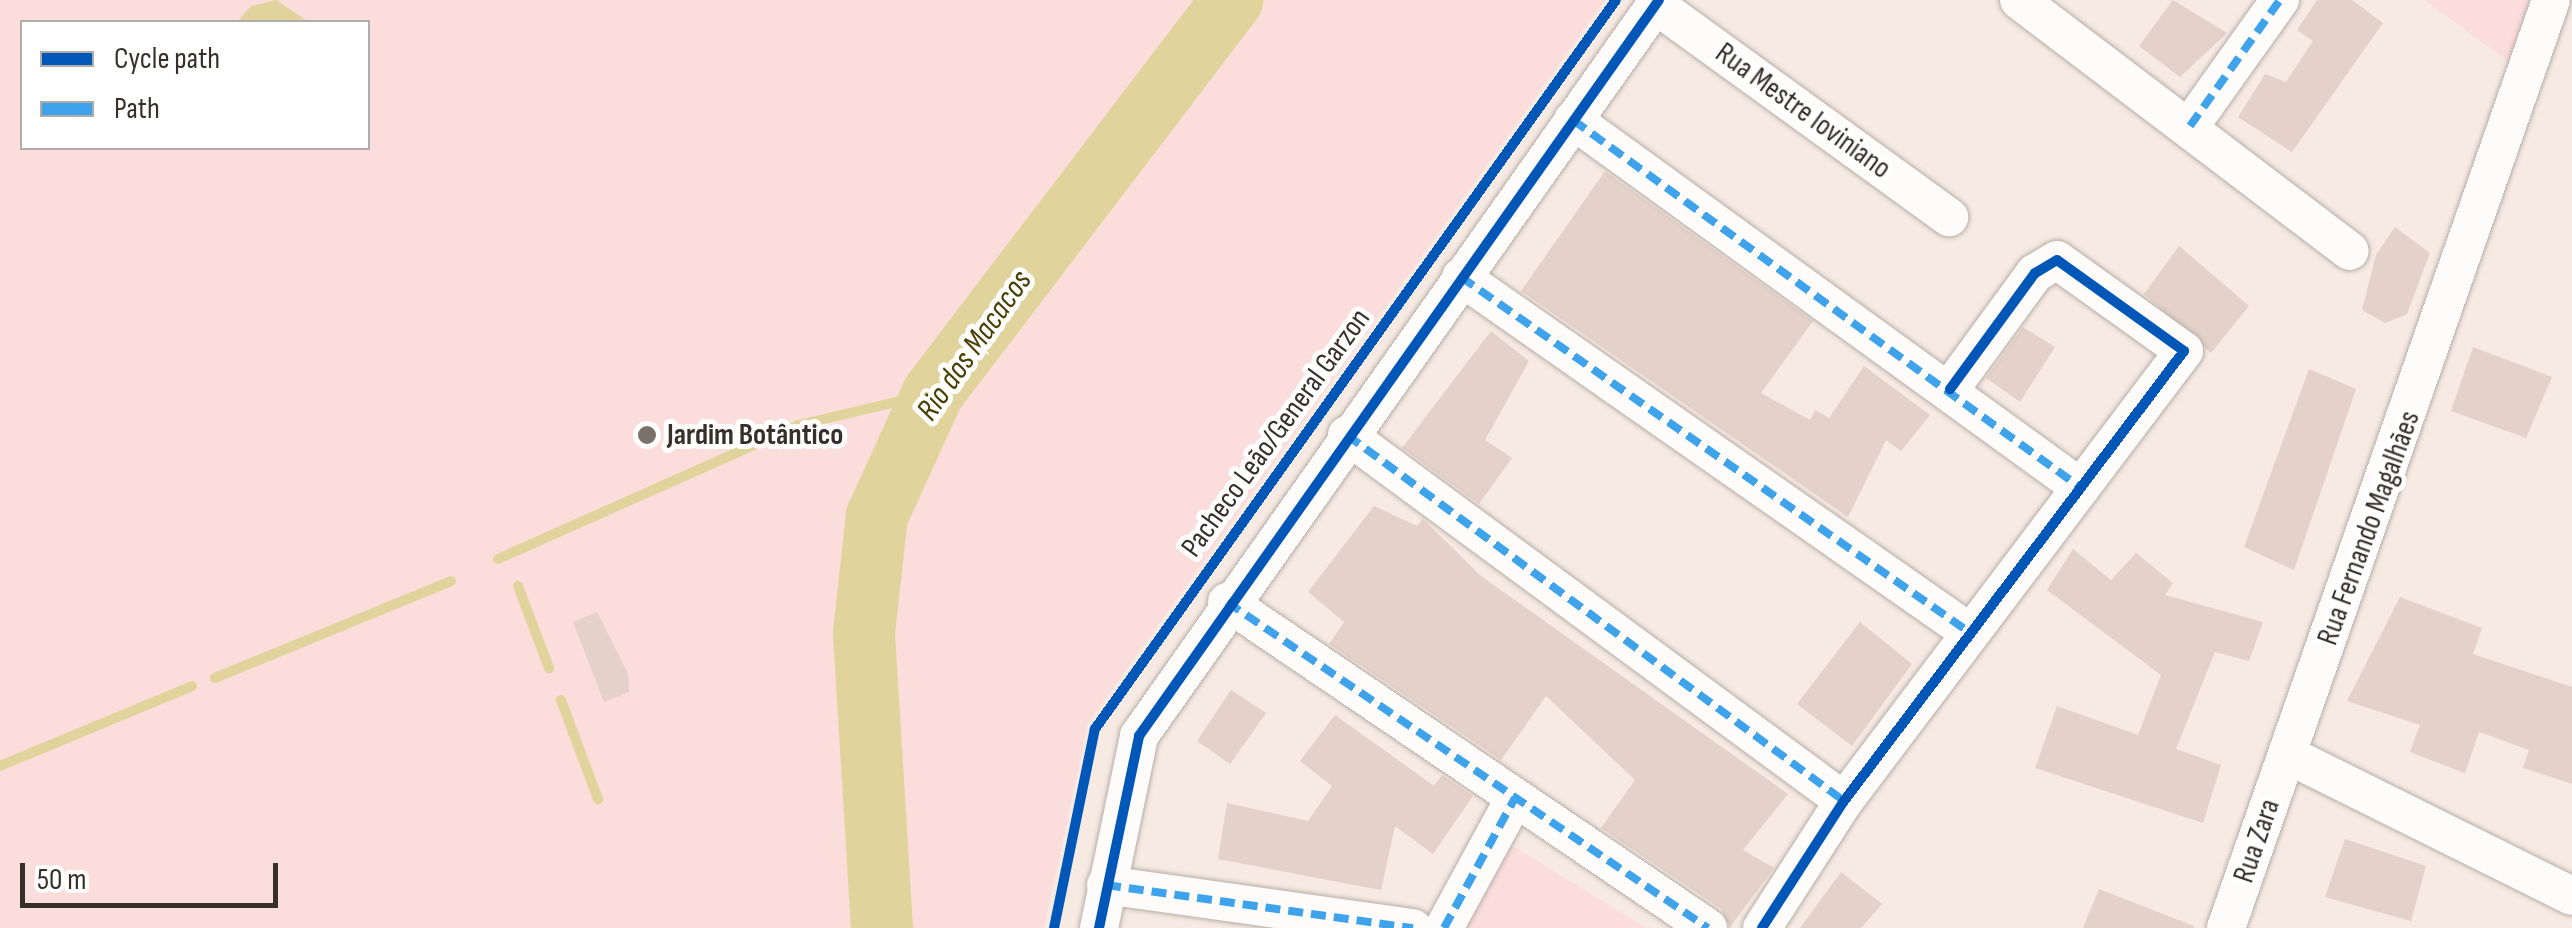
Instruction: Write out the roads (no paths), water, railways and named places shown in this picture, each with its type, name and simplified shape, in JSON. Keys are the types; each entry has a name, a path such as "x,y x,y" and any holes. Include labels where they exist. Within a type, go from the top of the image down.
{"street":[{"path":"2019,0 2350,250"},
{"path":"2190,126 2280,0"},
{"name":"Rua Fernando Magalhães","path":"2288,755 2551,0"},
{"path":"1099,928 1132,754 1227,602 1658,2"},
{"name":"Rua Mestre Ioviniano","path":"1658,2 1949,217"},
{"path":"1573,120 1950,389 2081,488"},
{"path":"1762,928 1844,801 1968,632 2176,374 2180,342 2057,260 2035,273 1950,389"},
{"path":"1461,277 1968,632"},
{"path":"1347,435 1844,801"},
{"path":"1227,602 1708,928"},
{"path":"2288,755 2572,896"},
{"name":"Rua Zara","path":"2226,928 2288,755"},
{"path":"1444,928 1516,798"},
{"path":"1106,884 1413,928"}],"waterway":[{"name":"Rio dos Macacos","path":"882,928 864,633 877,516 933,393 1232,0"},
{"path":"498,559 799,425 933,393"},
{"path":"215,678 451,581"},
{"path":"518,586 549,668"},
{"path":"0,766 192,686"},
{"path":"561,700 598,799"}],"place":[{"name":"Jardim Botântico","path":"647,435"}]}
